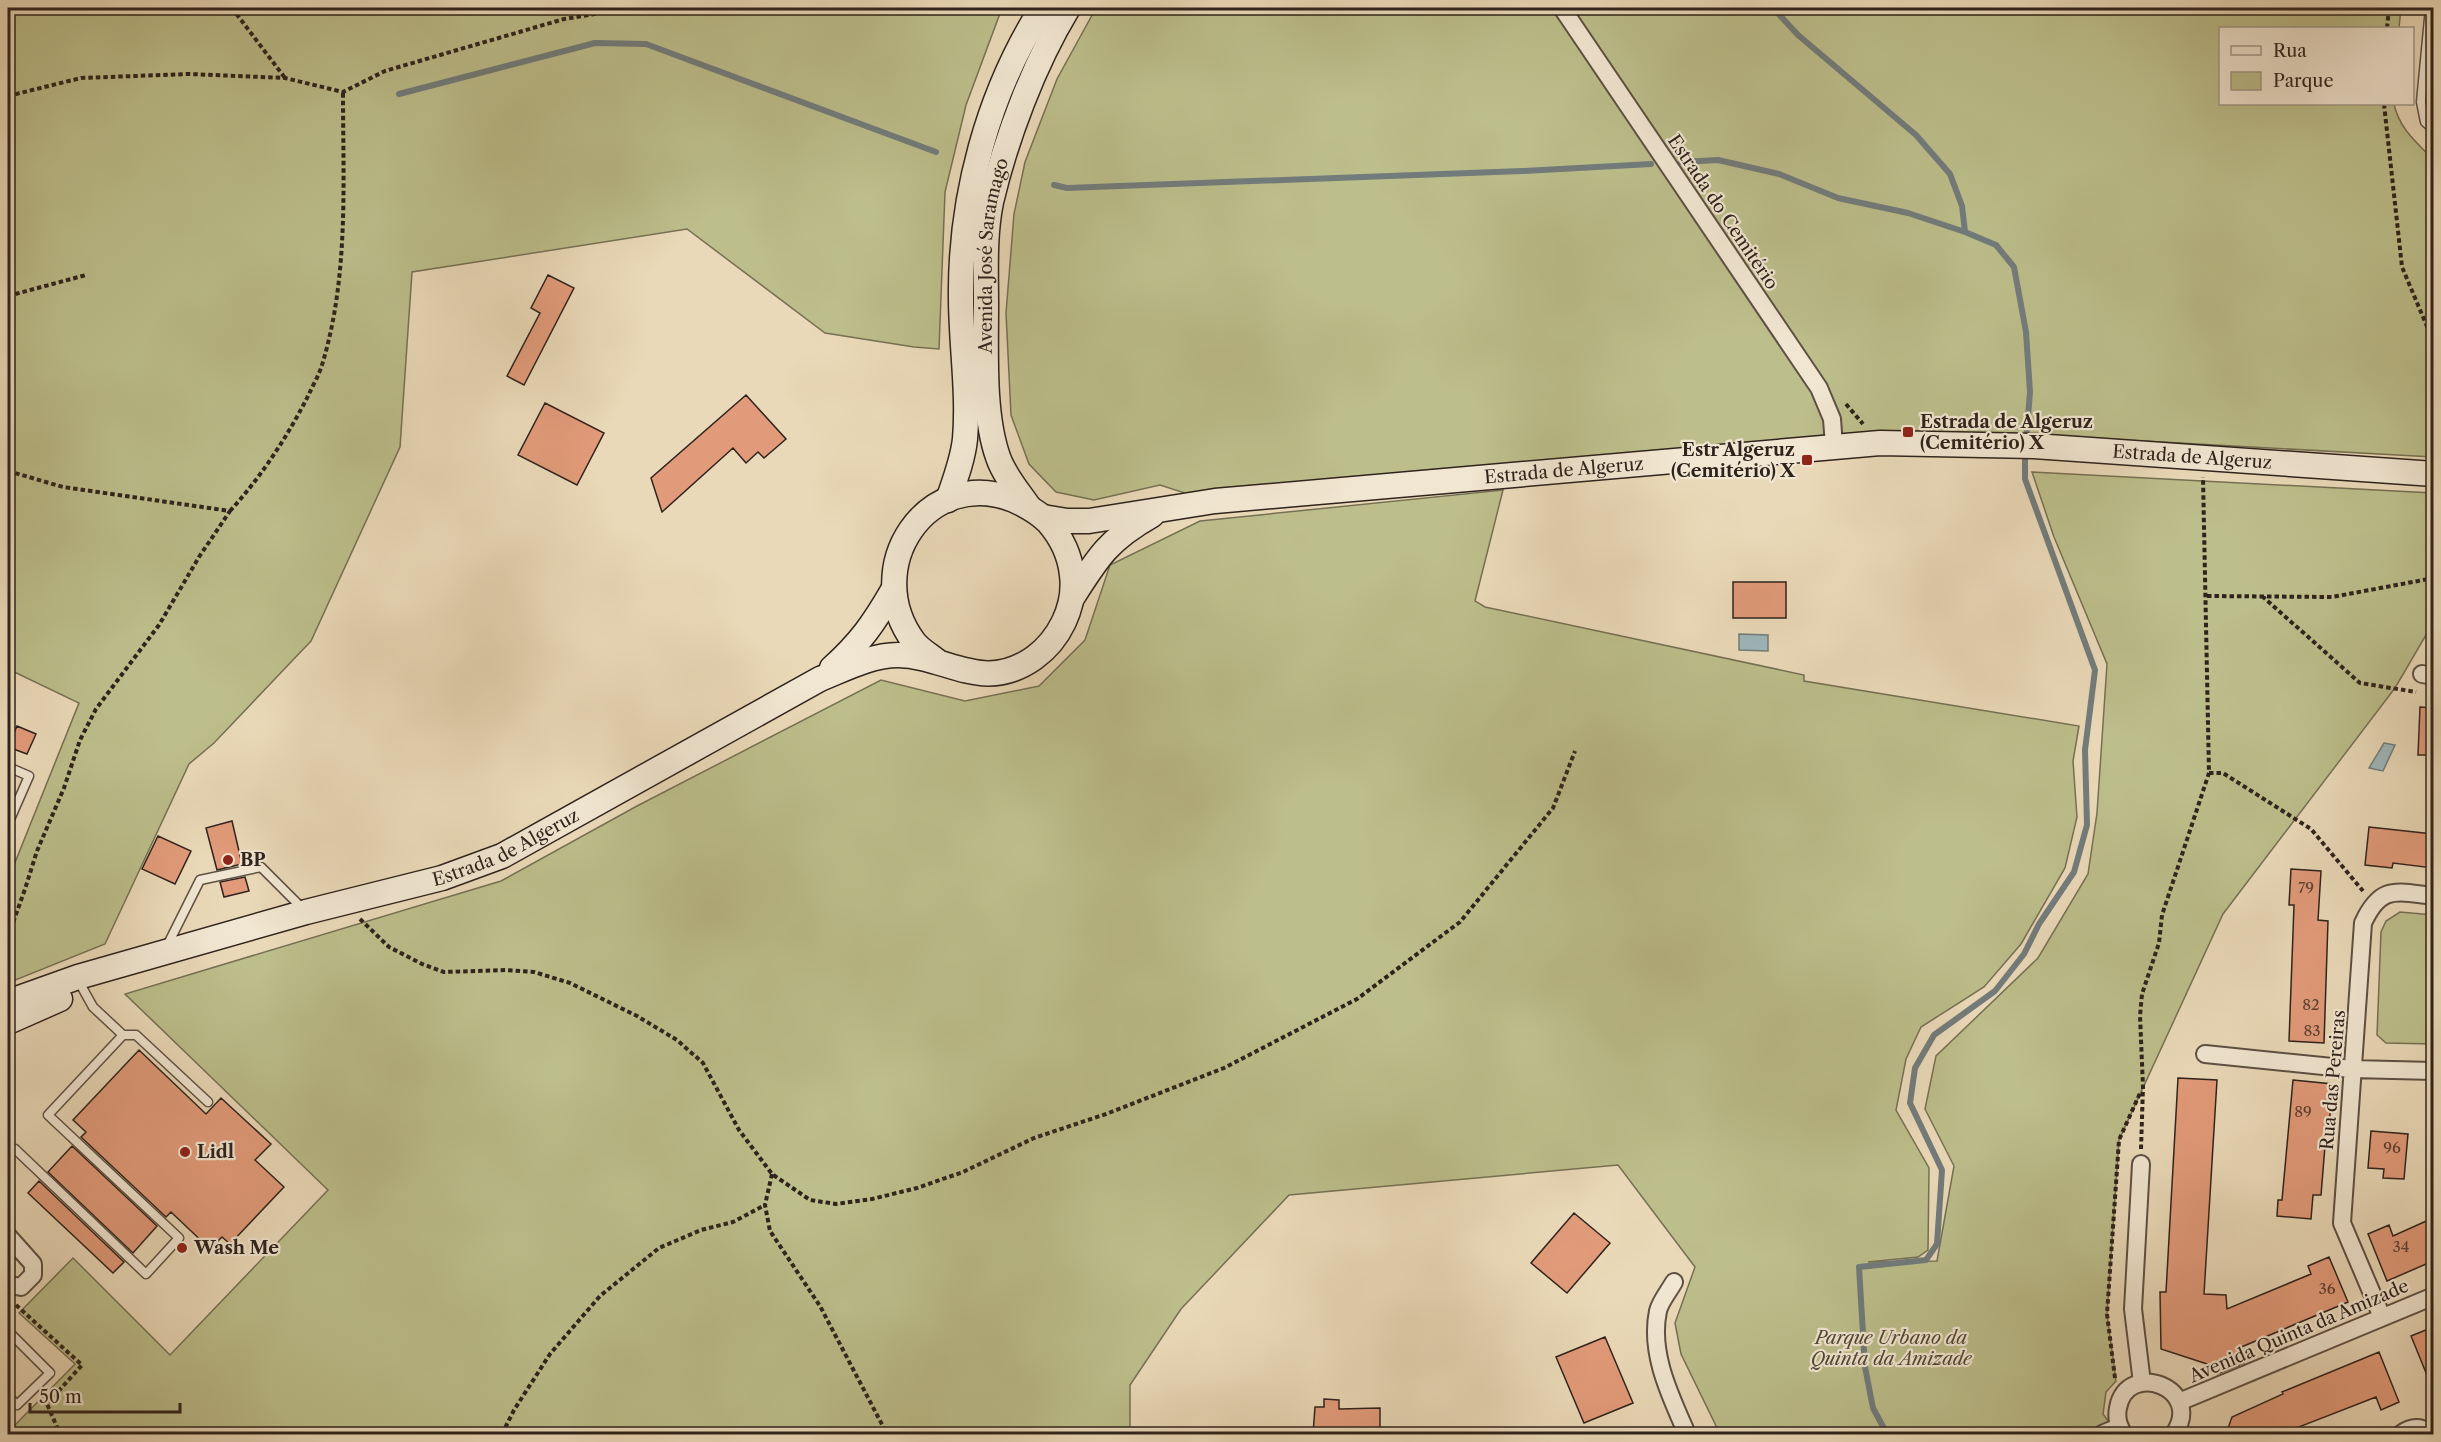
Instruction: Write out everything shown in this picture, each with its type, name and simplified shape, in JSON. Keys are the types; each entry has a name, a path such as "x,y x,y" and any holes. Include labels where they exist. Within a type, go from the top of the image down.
{"main road":[{"name":"Avenida José Saramago","path":"948,500 965,440 961,298 962,255 968,201 997,101 1020,49 1042,8"},
{"name":"Avenida José Saramago","path":"1036,512 1012,483 998,456 988,409 987,254 991,204 1007,147 1038,66 1068,8"},
{"name":"Estrada de Algeruz","path":"938,662 916,644 900,619 893,591 895,562 906,536 924,515 948,500 976,494 1004,496 1036,512 1067,521 1089,521 1215,501 1880,442 2026,446 2433,474"},
{"name":"Estrada de Algeruz","path":"8,1002 78,976 306,912 441,878 502,856 820,679 883,656 899,655 938,662 962,671 986,674 1018,666 1033,658 1051,642 1065,621 1072,598 1098,557 1114,539 1162,509"},
{"name":"Estrada de Algeruz","path":"1036,512 1058,534 1068,554 1072,576 1072,598"},
{"name":"Estrada de Algeruz","path":"820,679 857,645 893,591"},
{"name":"Estrada de Algeruz","path":"8,1022 164,953"}],"street":[{"name":"Estrada do Cemitério","path":"1562,8 1818,388 1832,419 1834,446"},
{"path":"2374,904 2381,896 2397,892 2433,896"},
{"name":"Rua das Pereiras","path":"2374,904 2363,923 2342,1223 2382,1317"},
{"path":"2205,1054 2352,1070 2433,1071"},
{"path":"2102,1434 2121,1431 2116,1415 2119,1402 2126,1392 2142,1383 2133,1309 2141,1164"},
{"path":"8,1236 33,1264 33,1275 21,1287 8,1285"},
{"path":"1674,1282 1658,1310 1657,1335 1660,1366 1687,1434"},
{"name":"Avenida Quinta da Amizade","path":"2179,1402 2433,1296"},
{"name":"Avenida Quinta da Amizade","path":"2142,1383 2161,1384 2172,1392 2179,1402 2182,1414 2180,1427 2175,1434"},
{"path":"2401,1434 2410,1428 2423,1428 2433,1434"}],"lane":[{"path":"2430,8 2421,102 2425,122 2433,130"},
{"path":"8,767 28,776 8,824"},
{"path":"164,953 200,880 261,867 306,912"},
{"path":"83,989 93,1007 123,1035 136,1035 208,1102"},
{"path":"8,1157 15,1149 146,1274 179,1238 48,1114 123,1035"},
{"path":"8,1331 50,1372 12,1404 8,1396"}],"path":[{"path":"232,8 285,78"},
{"path":"8,96 81,78 189,74 285,78 343,92 385,71 564,19 632,8"},
{"path":"2387,27 2389,8"},
{"path":"8,937 36,851 64,788 80,740 96,709 159,625 199,557 294,424 322,368 336,312 343,230 343,92"},
{"path":"2385,105 2402,267 2433,343"},
{"path":"8,296 86,275"},
{"path":"2141,1164 2143,1087 2140,1016 2142,994 2159,943 2162,915 2209,773 2207,596 2202,458"},
{"path":"8,471 63,487 230,512"},
{"path":"2207,596 2332,597 2433,578"},
{"path":"2261,596 2360,683 2418,692 2428,675"},
{"path":"344,904 389,947 422,964 444,972 506,970 534,972 570,983 637,1016 677,1040 703,1063 740,1130 772,1174 810,1200 837,1204 872,1200 963,1172 1034,1138 1224,1068 1357,999 1460,922 1553,807 1575,751"},
{"path":"2209,773 2223,773 2311,829 2374,904"},
{"path":"2119,1402 2107,1314 2119,1152 2120,1140 2143,1087"},
{"path":"772,1174 765,1205 770,1232 820,1306 887,1434"},
{"path":"502,1434 514,1410 550,1354 600,1296 659,1248 701,1230 733,1222 765,1205"}],"green space":[{"path":"8,8 1002,8 966,105 945,192 939,349 825,333 687,229 412,272 400,447 311,641 214,743 189,764 105,944 8,983 8,880 79,703 8,669"},
{"path":"1096,8 2401,8 2399,27 2219,27 2219,105 2394,105 2404,127 2433,159 2433,457 2035,435 1194,496 1160,485 1094,500 1056,492 1029,464 1011,415 1006,313 1014,214 1025,162 1057,79"},
{"name":"Parque Urbano da Quinta da Amizade","path":"2032,472 2433,493 2433,623 2395,688 2223,914 2119,1140 2107,1314 2116,1381 2106,1392 2103,1414 2118,1434 1720,1434 1681,1354 1675,1323 1695,1267 1618,1165 1289,1195 1181,1309 1130,1385 1130,1434 8,1434 8,1423 13,1427 75,1364 19,1313 73,1258 170,1355 328,1190 125,994 501,881 637,806 881,680 965,701 1039,686 1085,640 1110,565 1200,521 1503,490 1475,601 1485,607 1804,675 1804,681 2079,726 2073,761 2077,817 2065,868 2021,944 1984,987 1921,1027 1906,1059 1896,1110 1929,1168 1928,1250 1918,1257 1868,1262 1937,1261 1954,1166 1925,1109 1936,1056 2038,958 2088,874 2097,813 2107,664 2054,537"},
{"path":"2400,912 2433,915 2433,1044 2386,1043 2377,1035 2381,932 2386,921"}],"water":[{"path":"1739,634 1768,635 1768,651 1739,650"},
{"path":"2384,743 2395,745 2383,771 2369,768"}],"building":[{"path":"548,275 574,288 524,385 507,376 540,313 531,308"},
{"path":"746,395 786,439 764,458 758,452 746,463 733,448 662,512 651,478"},
{"path":"545,403 604,433 577,485 518,455"},
{"path":"1733,582 1786,582 1786,618 1733,618"},
{"path":"2420,707 2433,708 2433,755 2418,755"},
{"path":"17,726 36,734 27,754 8,747"},
{"path":"232,821 242,864 217,870 206,828"},
{"path":"2369,827 2433,834 2433,868 2393,863 2392,868 2365,865"},
{"path":"158,836 191,851 175,884 142,869"},
{"path":"2291,869 2321,871 2318,920 2328,921 2324,1043 2289,1041 2294,905 2289,905"},
{"path":"245,877 249,891 224,897 220,882"},
{"name":"Lidl","path":"139,1050 206,1114 221,1098 271,1144 255,1160 284,1187 230,1244 222,1237 210,1249 171,1212 166,1217 81,1137 86,1132 73,1120"},
{"path":"2178,1078 2217,1080 2204,1294 2226,1295 2227,1309 2311,1274 2308,1266 2329,1257 2348,1302 2239,1348 2244,1363 2217,1374 2207,1364 2161,1349 2160,1292 2166,1292"},
{"path":"2293,1080 2333,1084 2321,1195 2313,1195 2311,1219 2277,1216 2278,1200 2282,1200"},
{"path":"2371,1131 2408,1134 2404,1179 2383,1178 2384,1169 2368,1168"},
{"path":"72,1146 157,1226 133,1253 48,1172"},
{"path":"39,1181 124,1262 113,1273 28,1193"},
{"path":"1574,1213 1610,1243 1567,1293 1531,1263"},
{"path":"2433,1218 2433,1261 2387,1281 2368,1234 2389,1225 2393,1236"},
{"path":"2433,1327 2433,1390 2411,1336"},
{"path":"1605,1337 1633,1403 1584,1423 1556,1357"},
{"path":"2379,1352 2399,1402 2381,1410 2376,1397 2281,1434 2226,1434 2232,1417 2283,1394 2282,1392"},
{"path":"1324,1399 1339,1400 1339,1409 1380,1408 1380,1434 1313,1434 1315,1407 1324,1407"}],"waterway":[{"path":"1773,8 1798,35 1916,135 1950,174 1962,206 1965,232"},
{"path":"399,94 595,43 646,44 936,152"},
{"path":"1681,162 1718,160 1779,174 1838,198 1908,213 1996,245 2014,267 2026,332 2030,392 2026,442"},
{"path":"1054,185 1067,188 1651,164"},
{"path":"1887,1434 1873,1408 1865,1367 1859,1267 1926,1260 1937,1244 1942,1170 1910,1103 1915,1068 1934,1035 1995,991 2024,954 2039,924 2074,872 2087,825 2085,750 2095,670 2025,479 2025,452"}],"place":[{"name":"Estrada de Algeruz (Cemitério) X","path":"1908,432"},
{"name":"Estr Algeruz (Cemitério) X","path":"1807,460"},
{"name":"BP","path":"228,860"},
{"name":"Lidl","path":"185,1152"},
{"name":"Wash Me","path":"182,1248"}]}
